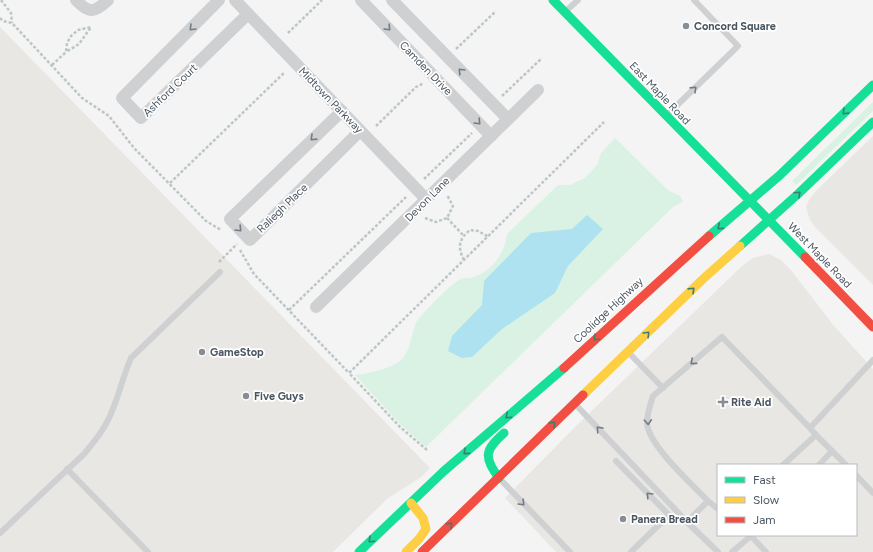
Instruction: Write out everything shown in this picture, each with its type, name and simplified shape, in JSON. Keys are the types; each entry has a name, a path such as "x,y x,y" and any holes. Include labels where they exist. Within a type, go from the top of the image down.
{"main road":[{"name":"East Maple Road","path":"553,0 750,202"},
{"name":"Coolidge Highway","path":"359,552 444,471 569,363 676,264 750,202 873,85"},
{"path":"422,552 703,279 769,220 873,122"},
{"name":"West Maple Road","path":"750,202 873,327"},
{"path":"499,478 487,461 487,452 490,446 561,380 569,363"},
{"path":"406,552 425,534 427,528 421,513 411,503"}],"street":[{"path":"76,0 84,9 91,11 98,10 108,0"},
{"name":"Ashford Court","path":"219,0 122,98 141,118 248,14"},
{"name":"Midtown Parkway","path":"235,0 426,199"},
{"name":"Camden Drive","path":"361,0 491,136"},
{"name":"Camden Drive","path":"392,0 508,120"},
{"name":"Devon Lane","path":"316,307 538,90"},
{"name":"Raliegh Place","path":"342,111 230,219 250,240 360,131"}],"lane":[{"path":"565,12 578,0"},
{"path":"666,116 738,46 694,0"},
{"path":"0,533 84,454 105,426 131,358 220,272"},
{"path":"717,507 708,501 653,442 647,424 653,396 722,337 845,464"},
{"path":"629,352 663,388"},
{"path":"810,428 873,360"},
{"path":"575,404 718,552"},
{"path":"784,464 816,434"},
{"path":"820,464 832,451"},
{"path":"616,461 669,515 631,552"},
{"path":"67,469 148,552"},
{"path":"857,477 873,493"},
{"path":"499,478 570,552"},
{"path":"688,522 708,501"},
{"path":"732,552 752,536 766,552"}],"path":[{"path":"1,0 11,13 12,23"},
{"path":"288,33 322,0"},
{"path":"452,54 496,10"},
{"path":"0,18 3,21 12,23 82,98 109,116 134,148 206,221 221,230 226,235"},
{"path":"52,65 66,52 79,44 91,27 78,30 71,36 67,43 66,52"},
{"path":"497,100 542,58"},
{"path":"170,183 285,72"},
{"path":"376,126 416,87 428,79"},
{"path":"349,372 489,238 604,122"},
{"path":"421,182 476,130"},
{"path":"289,310 410,192"},
{"path":"423,216 429,221 436,222 447,218 453,206 446,192"},
{"path":"447,218 463,235"},
{"path":"465,260 460,247 460,241 463,235 470,230 478,231 489,238"},
{"path":"231,240 237,244 254,274 400,427 427,450"},
{"path":"220,261 237,244"}],"shaded area":[{"path":"0,27 430,468 421,477 387,499 333,552 0,552"},
{"path":"873,136 873,285 816,228 810,220 806,207 816,191"},
{"path":"769,254 781,260 790,269 835,327 873,369 873,552 556,552 505,498 580,422 741,267 753,258"}],"green space":[{"path":"873,102 873,111 796,185 792,181"},
{"path":"615,138 669,191 680,196 683,202 674,206 426,447 400,424 355,375 374,372 399,362 408,350 416,323 429,307 449,287 459,280 474,277 487,270 501,254 507,234 558,185 570,185 585,178 597,165 601,153"}],"water":[{"path":"587,215 603,229 568,266 555,293 502,329 472,357 462,358 448,351 452,336 482,305 484,281 531,233 572,229"}],"traffic: fast":[{"path":"553,0 805,257"},
{"path":"709,236 780,175 873,85"},
{"path":"740,246 798,194 873,122"},
{"path":"359,552 444,471 564,368"},
{"path":"499,478 490,464 488,454 493,444 504,433"}],"traffic: slow":[{"path":"583,395 703,279 740,246"},
{"path":"406,552 419,539 426,529 423,518 411,503"}],"traffic: jam":[{"path":"564,368 709,236"},
{"path":"805,257 873,327"},
{"path":"422,552 583,395"}],"place":[{"name":"Concord Square","path":"686,26"},
{"name":"GameStop","path":"202,352"},
{"name":"Five Guys","path":"246,396"},
{"name":"Rite Aid","path":"723,402"},
{"name":"Panera Bread","path":"623,519"}]}
